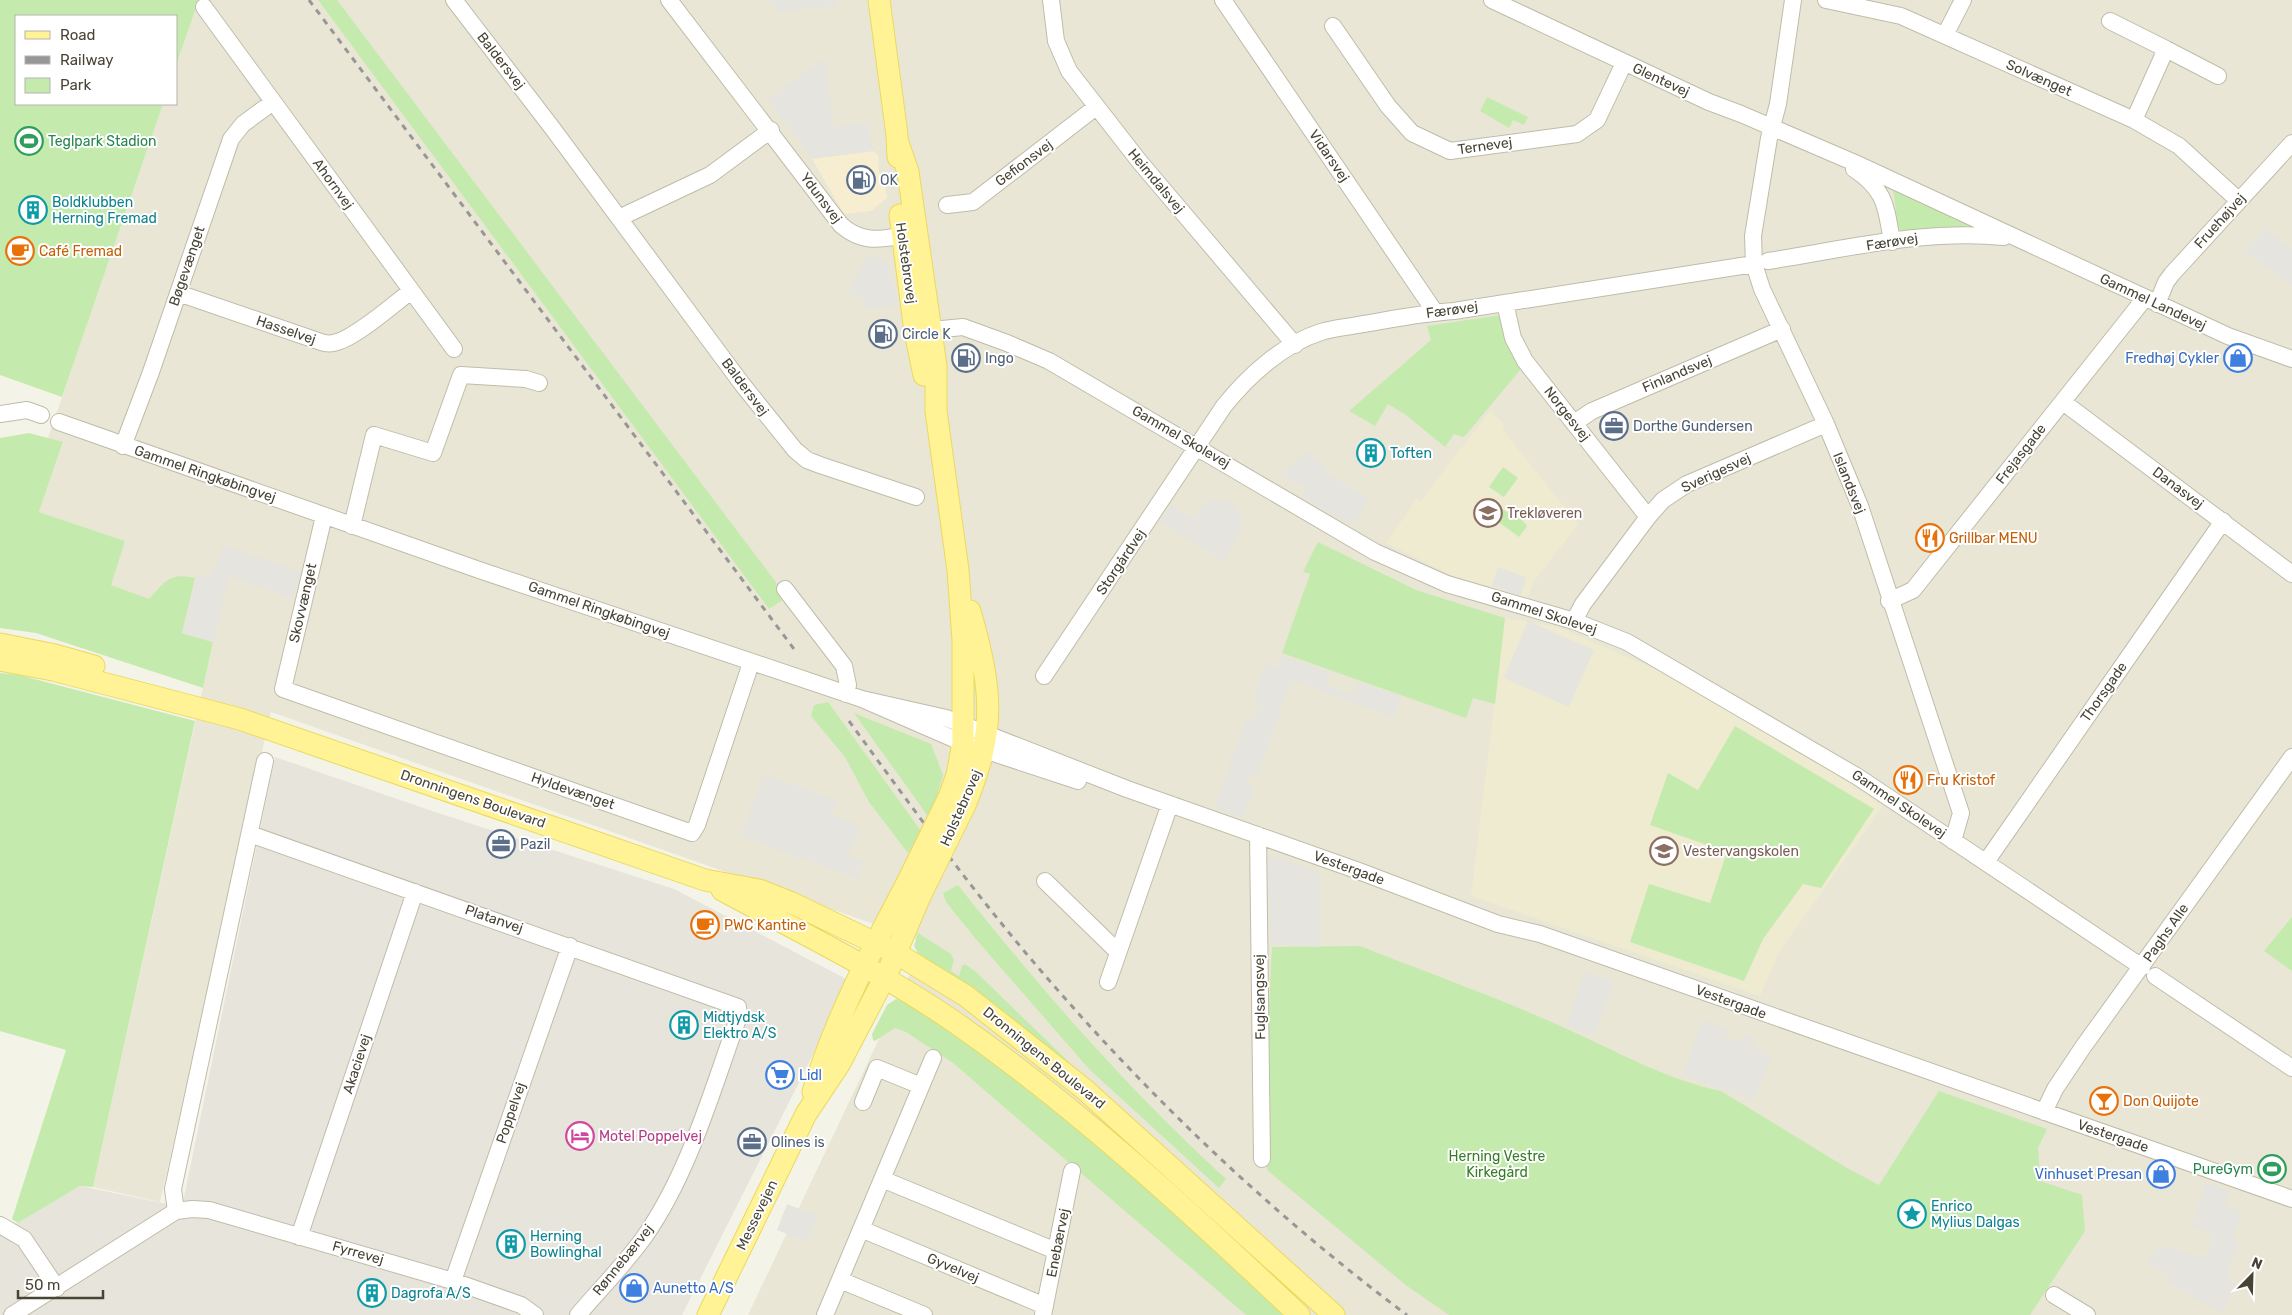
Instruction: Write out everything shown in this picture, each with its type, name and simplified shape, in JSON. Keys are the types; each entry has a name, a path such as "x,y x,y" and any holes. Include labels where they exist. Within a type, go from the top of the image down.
{"main road":[{"name":"Holstebrovej","path":"879,0 898,143 897,191 909,235 923,330 936,366 936,411 958,570 963,640 978,773 957,801 880,960"},
{"name":"Holstebrovej","path":"958,570 983,658 988,684 974,736"},
{"name":"Dronningens Boulevard","path":"0,644 55,655 132,677 205,702 240,719"},
{"name":"Dronningens Boulevard","path":"0,660 100,681 240,719 705,880 759,890 792,903 880,960 970,1013 1012,1030 1084,1089 1334,1315"},
{"name":"Dronningens Boulevard","path":"705,880 752,906 791,916 880,960 960,1026 1064,1105 1146,1173 1299,1315"},
{"name":"Messevejen","path":"708,1315 806,1114 840,1063 880,960"},
{"name":"Messevejen","path":"806,1114 825,1054 880,960"}],"street":[{"name":"Baldersvej","path":"454,0 742,384 795,450 807,460 916,497"},
{"name":"Ydunsvej","path":"669,0 841,225 850,233 865,239 909,235"},
{"name":"Heimdalsvej","path":"1051,0 1056,41 1069,71 1096,107 1295,345"},
{"name":"Vidarsvej","path":"1223,0 1435,312"},
{"name":"Islandsvej","path":"1793,0 1778,104 1769,138 1753,236 1761,262 1762,289 1826,424 1860,506 1961,813 1954,841"},
{"name":"Solvænget","path":"1826,0 1902,16 2134,120 2179,146 2238,200"},
{"path":"1945,35 1963,0"},
{"name":"Glentevej","path":"1497,1 1709,102 1855,163 2016,238"},
{"name":"Ahornvej","path":"207,17 273,102 454,349"},
{"path":"2110,21 2218,76"},
{"name":"Ternevej","path":"1333,26 1388,106 1412,134 1450,151 1577,134 1598,120 1624,63"},
{"path":"2134,120 2166,49"},
{"name":"Bøgevænget","path":"123,446 231,139 243,124 273,102"},
{"name":"Gefionsvej","path":"947,205 973,202 1096,107"},
{"path":"619,218 710,175 770,130"},
{"name":"Fruehøjvej","path":"2151,301 2172,274 2238,200 2292,143"},
{"name":"Glentevej","path":"1831,154 1864,175 1878,190 1885,201 1892,242"},
{"name":"Færøvej","path":"1197,446 1235,393 1265,364 1320,332 1435,312 1936,235 1974,234 2016,238"},
{"name":"Gammel Landevej","path":"2016,238 2228,336 2292,359"},
{"name":"Hasselvej","path":"178,293 321,342 332,343 343,340 411,291"},
{"name":"Frejasgade","path":"1890,601 1913,590 2063,402 2151,301"},
{"name":"Norgesvej","path":"1504,302 1513,338 1525,361 1648,517"},
{"name":"Gammel Skolevej","path":"923,330 963,327 1031,354 1066,371 1197,446 1356,542 1447,584 1574,621 1627,642 1719,694 1858,777 2292,1068"},
{"name":"Finlandsvej","path":"1574,423 1592,411 1782,329"},
{"path":"352,526 374,436 433,453 461,375 526,379 539,383"},
{"name":"Danasvej","path":"2063,402 2292,574"},
{"path":"0,414 27,410 41,415"},
{"name":"Gammel Ringkøbingvej","path":"60,422 352,526 751,663 862,699 946,718 974,736"},
{"name":"Sverigesvej","path":"1574,621 1583,604 1648,517 1663,500 1687,484 1826,424"},
{"name":"Storgårdvej","path":"1044,676 1197,446"},
{"name":"Skovvænget","path":"282,690 324,516"},
{"name":"Thorsgade","path":"1986,862 2222,521"},
{"path":"785,589 844,666 848,685 846,694"},
{"name":"Hyldevænget","path":"282,690 692,833 697,825 751,663"},
{"name":"Vestergade","path":"974,736 1091,784 1127,789 1356,870 1498,924 1540,934 2292,1199"},
{"name":"Paghs Alle","path":"2044,1112 2054,1089 2083,1047 2149,972 2292,757"},
{"path":"12,1315 176,1212 174,1189 265,761"},
{"path":"1108,982 1170,804"},
{"name":"Platanvej","path":"250,834 738,1007"},
{"name":"Fuglsangsvej","path":"1258,835 1262,1159"},
{"path":"1045,880 1118,952"},
{"name":"Akacievej","path":"299,1236 415,892"},
{"name":"Poppelvej","path":"452,1281 570,946"},
{"name":"Rønnebærvej","path":"578,1315 644,1237 666,1201 696,1135 739,1016 738,1007"},
{"path":"825,1315 933,1058"},
{"path":"863,1102 877,1068 921,1086"},
{"name":"Enebærvej","path":"1044,1310 1072,1171"},
{"path":"882,1179 1056,1251"},
{"name":"Fyrrevej","path":"176,1212 192,1209 209,1210 452,1281 520,1305 535,1315"},
{"path":"0,1225 24,1239 36,1254 57,1288"},
{"name":"Gyvelvej","path":"861,1230 1044,1310"},
{"path":"840,1280 924,1315"},
{"path":"2054,1295 2087,1315"}],"shaded area":[{"path":"199,0 2292,0 2292,1315 748,1315 925,942 271,712 160,1202 93,1187 213,642 182,633 172,577 149,600 110,585 125,541 39,512 63,443 48,438 163,105 178,105 178,59"},
{"path":"769,0 836,0 837,5 780,12"},
{"path":"820,61 825,61 834,126 868,123 873,151 812,159 768,99"},
{"path":"873,151 878,155 879,173 884,177 887,198 871,211 844,214 812,159"},
{"path":"2265,228 2292,250 2292,286 2245,251"},
{"path":"867,256 886,259 900,306 864,308 862,295 847,295"},
{"name":"Trekløveren","path":"1490,411 1505,425 1502,429 1578,524 1535,580 1527,598 1451,575 1386,543 1417,499 1420,502"},
{"path":"1306,452 1327,467 1324,472 1369,499 1352,526 1302,497 1307,489 1281,475"},
{"path":"1218,500 1231,503 1240,514 1242,520 1240,534 1223,561 1160,522 1171,505 1193,518 1205,503"},
{"path":"223,545 301,572 292,598 229,576 213,642 182,633 197,574 209,577 212,567 216,568"},
{"path":"1498,567 1526,577 1521,596 1492,586"},
{"name":"Vestervangskolen","path":"1505,618 1558,627 1657,670 1820,764 1883,806 1779,952 1760,996 1471,896"},
{"path":"1528,621 1594,650 1569,707 1504,678"},
{"path":"1282,656 1330,673 1327,685 1352,695 1360,683 1401,696 1394,717 1297,682 1289,688 1256,778 1249,776 1246,783 1254,786 1243,818 1214,808 1247,718 1254,720 1260,703 1254,699 1265,663 1278,668"},
{"path":"275,757 435,812 674,889 850,981 682,1315 0,1315 0,1225 18,1223 80,1186 182,1207"},
{"path":"764,774 837,801 832,815 860,825 849,856 864,862 858,879 741,836"},
{"path":"1268,855 1319,872 1320,947 1271,944"},
{"path":"1585,972 1613,982 1594,1036 1566,1026"},
{"path":"1702,1020 1728,1029 1725,1038 1740,1042 1743,1034 1755,1039 1753,1047 1763,1051 1762,1054 1771,1057 1754,1100 1683,1076"},
{"path":"2205,1182 2230,1191 2225,1206 2242,1211 2233,1238 2239,1242 2226,1276 2237,1284 2222,1313 2166,1281 2168,1277 2147,1264 2156,1248 2170,1247 2205,1259 2213,1236 2192,1227"},
{"path":"787,1204 818,1216 807,1242 777,1230"}],"green space":[{"path":"0,0 199,0 178,59 178,15 15,15 15,105 163,105 62,397 0,375"},
{"path":"318,0 337,0 787,597 769,609"},
{"path":"1487,97 1528,117 1524,125 1513,120 1509,128 1480,111"},
{"path":"1893,188 1973,222 1967,226 1905,234 1898,228"},
{"path":"1501,315 1521,369 1464,437 1454,434 1445,447 1406,415 1388,404 1375,426 1349,411 1431,340 1427,326"},
{"path":"29,433 63,442 39,512 125,541 111,585 149,599 164,583 174,577 186,576 195,578 182,633 213,642 203,688 36,633 0,628 0,438"},
{"path":"1503,467 1518,478 1504,497 1489,487"},
{"path":"1500,508 1521,519 1527,526 1519,537 1493,518"},
{"path":"1318,542 1416,590 1505,618 1495,704 1473,698 1466,718 1282,653 1310,574 1303,572"},
{"path":"0,673 19,675 195,721 93,1187 80,1186 18,1223 12,1219 66,1050 0,1031"},
{"path":"828,702 921,831 908,853 869,802 845,757 811,716 814,705"},
{"path":"854,713 931,744 943,775 930,819"},
{"path":"1735,726 1874,809 1821,888 1803,884 1763,939 1744,981 1630,942 1649,884 1710,903 1727,852 1650,825 1668,773 1698,790"},
{"path":"958,885 1021,963 1086,1037 1154,1109 1226,1179 1219,1188 1089,1069 975,938 946,902 943,893"},
{"path":"2292,917 2292,971 2264,951"},
{"path":"918,933 951,954 954,960 951,971 959,976 962,966 965,964 975,971 1075,1068 1071,1068 994,1004 918,953 914,946"},
{"name":"Herning Vestre Kirkegård","path":"1360,946 1515,1006 1661,1072 1681,1080 1721,1091 1847,1168 1879,1185 1939,1091 2047,1129 2038,1148 2040,1181 2082,1195 2085,1231 2030,1315 1449,1315 1407,1286 1267,1170 1268,1027 1272,947"},
{"path":"896,999 930,1016 1047,1102 1169,1206 1288,1315 1246,1315 953,1063 906,1032 895,1028 875,1041 873,1040 872,1034 887,1005"}],"railway":[{"path":"309,0 797,653"},
{"path":"849,721 991,911 1083,1019 1126,1065 1215,1154 1261,1196 1357,1277 1407,1315"}],"place":[{"name":"Teglpark Stadion","path":"29,141"},
{"name":"OK","path":"861,180"},
{"name":"Boldklubben Herning Fremad","path":"33,210"},
{"name":"Café Fremad","path":"20,251"},
{"name":"Circle K","path":"883,334"},
{"name":"Ingo","path":"966,358"},
{"name":"Fredhøj Cykler","path":"2238,358"},
{"name":"Dorthe Gundersen","path":"1614,426"},
{"name":"Toften","path":"1371,453"},
{"name":"Trekløveren","path":"1488,513"},
{"name":"Grillbar MENU","path":"1930,538"},
{"name":"Fru Kristof","path":"1908,780"},
{"name":"Pazil","path":"501,844"},
{"name":"Vestervangskolen","path":"1664,851"},
{"name":"PWC Kantine","path":"705,925"},
{"name":"Midtjydsk Elektro A/S","path":"684,1025"},
{"name":"Lidl","path":"780,1075"},
{"name":"Don Quijote","path":"2104,1101"},
{"name":"Motel Poppelvej","path":"580,1136"},
{"name":"Olines is","path":"752,1142"},
{"name":"PureGym","path":"2272,1169"},
{"name":"Vinhuset Presan","path":"2161,1174"},
{"name":"Enrico Mylius Dalgas","path":"1912,1214"},
{"name":"Herning Bowlinghal","path":"511,1244"},
{"name":"Aunetto A/S","path":"634,1288"},
{"name":"Dagrofa A/S","path":"372,1293"}]}
